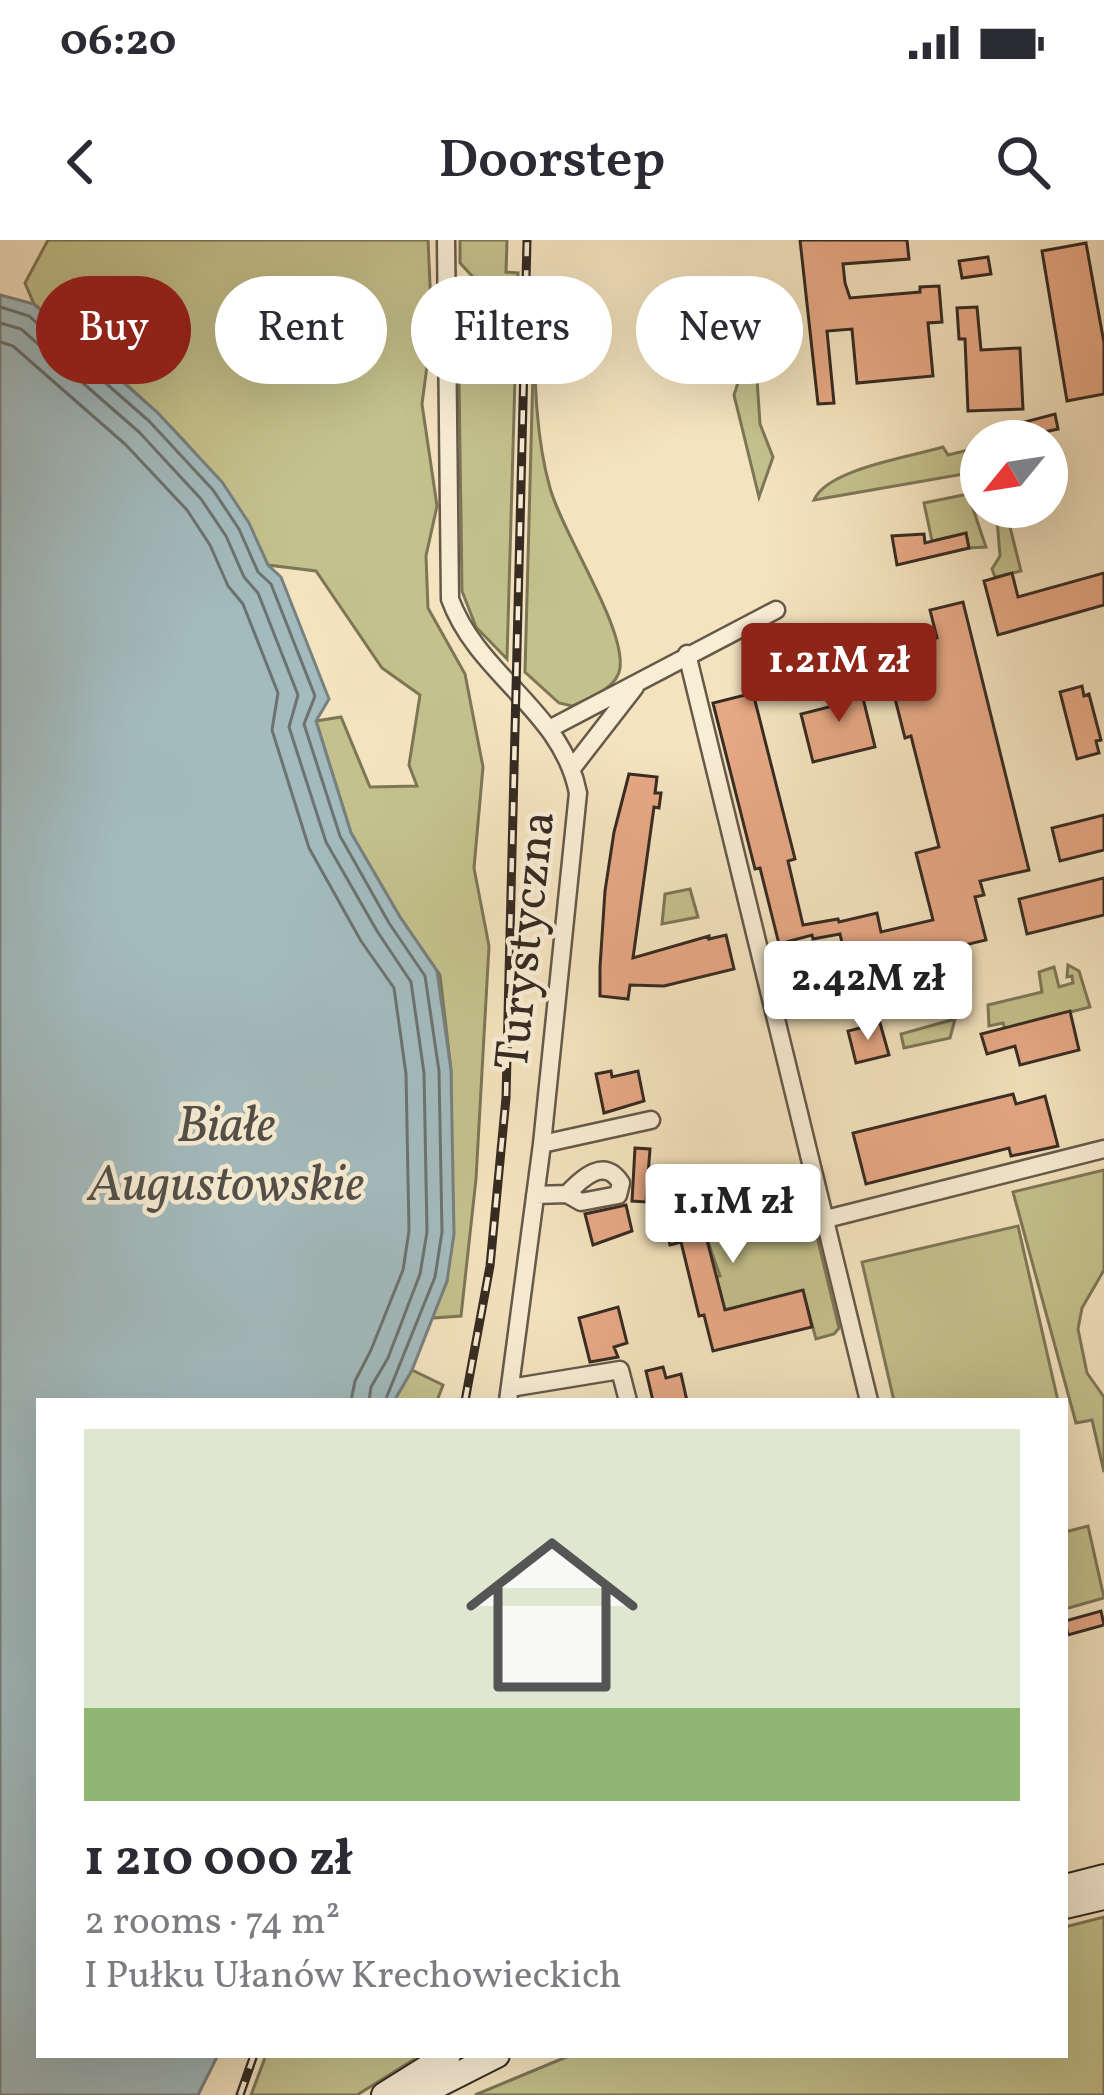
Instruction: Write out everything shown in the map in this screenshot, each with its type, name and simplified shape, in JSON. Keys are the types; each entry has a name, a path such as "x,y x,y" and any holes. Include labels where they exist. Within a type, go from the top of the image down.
{"main road":[{"path":"1068,1886 1104,1877"},
{"path":"1068,1905 1104,1897"},
{"path":"385,2095 443,2058"},
{"path":"418,2095 487,2058"}],"street":[{"name":"Turystyczna","path":"446,240 450,599 467,638 551,728 573,767 578,793 542,1144 509,1395"},
{"path":"551,728 776,610"},
{"path":"687,654 868,1398"},
{"path":"573,767 640,681"},
{"path":"542,1144 651,1120"},
{"path":"826,1219 1104,1149"},
{"path":"535,1196 567,1194"},
{"path":"509,1395 620,1370 627,1398"}],"shaded area":[{"path":"48,240 428,240 430,276 411,276 411,384 425,384 422,404 437,506 426,556 428,608 465,674 483,767 474,868 489,946 476,1179 461,1316 432,1318 447,1281 451,1070 440,975 351,833 316,721 341,717 370,787 417,786 409,765 420,695 382,668 316,571 268,565 223,488 166,422 125,384 191,384 191,276 36,276 36,306 25,283"},
{"path":"460,240 507,240 506,272 518,276 472,276 460,263"},
{"path":"459,384 515,384 507,659 476,627 462,591"},
{"path":"536,384 550,488 613,629 620,668 601,692 572,706 559,703 525,672"},
{"path":"738,384 757,384 760,424 773,457 759,497 734,395"},
{"path":"943,447 948,455 960,452 960,475 814,500 835,480"},
{"path":"960,496 960,528 980,528 986,547 969,548 966,533 932,541 924,503"},
{"path":"998,528 1010,528 1021,571 995,577 992,569 1000,556"},
{"path":"690,889 698,917 662,924 665,894"},
{"path":"1068,965 1079,971 1090,1007 1005,1029 1003,1023 989,1026 988,1005 1042,992 1039,972 1054,967 1059,987 1073,983 1072,976 1067,977"},
{"path":"955,1019 950,1038 904,1048 901,1034"},
{"path":"801,1170 839,1328 816,1339 803,1291 725,1310 716,1277 720,1276 706,1236 776,1180 730,1192 729,1188"},
{"path":"1104,1170 1104,1270 1082,1308 1078,1329 1087,1373 1104,1397 1104,1472 1092,1420 1076,1423 1013,1192"},
{"path":"1018,1226 1057,1398 893,1398 862,1262"},
{"path":"412,1370 443,1385 438,1398 396,1398"},
{"path":"1088,1526 1104,1598 1068,1608 1068,1531"},
{"path":"1104,1917 1104,2095 475,2095 564,2058 1068,2058 1068,1926"},
{"path":"265,2058 416,2058 357,2095 251,2095"}],"water":[{"name":"Białe Augustowskie","path":"0,295 36,306 36,384 125,384 222,482 249,523 268,565 281,577 329,699 316,721 351,833 437,971 451,1070 454,1234 447,1281 412,1370 396,1398 36,1398 36,2058 216,2058 198,2095 0,2095"}],"building":[{"path":"800,240 907,240 909,259 843,264 845,283 850,298 939,286 942,322 928,323 933,376 857,383 852,329 827,331 834,403 818,404"},
{"path":"1086,243 1104,343 1104,394 1067,401 1042,251"},
{"path":"988,257 991,274 962,278 959,261"},
{"path":"977,307 981,350 1020,348 1023,409 968,411 965,339 959,339 957,308"},
{"path":"966,533 969,548 897,565 892,536 924,534 925,543"},
{"path":"1012,573 1018,597 1104,573 1104,605 998,635 984,581"},
{"path":"963,602 1029,870 980,881 984,895 975,897 986,940 849,973 840,934 779,944 713,703 753,693 795,859 788,861 803,925 877,913 881,932 933,920 916,853 939,847 883,651 937,638 930,610"},
{"path":"858,678 875,747 813,762 801,714 837,705 832,685"},
{"path":"1082,686 1084,696 1089,694 1101,740 1096,741 1099,753 1077,759 1060,692"},
{"path":"629,774 657,777 655,793 661,793 659,808 654,807 633,958 726,935 734,969 664,986 630,985 628,999 600,996 600,967 605,891"},
{"path":"1104,815 1104,850 1060,861 1052,828"},
{"path":"1104,878 1104,915 1027,934 1019,899"},
{"path":"1070,1011 1079,1050 1020,1065 1015,1046 987,1054 981,1034"},
{"path":"880,1023 889,1055 856,1063 848,1031"},
{"path":"611,1071 612,1077 638,1071 644,1101 604,1113 596,1074"},
{"path":"1013,1094 1016,1104 1045,1096 1058,1146 1011,1156 1009,1148 866,1184 853,1133"},
{"path":"635,1148 650,1149 646,1202 632,1201"},
{"path":"777,1180 786,1215 706,1236 725,1310 803,1290 812,1327 713,1351 681,1242 670,1245 662,1210"},
{"path":"626,1205 632,1231 593,1245 585,1214"},
{"path":"618,1307 627,1343 614,1347 618,1357 590,1362 579,1318"},
{"path":"663,1367 666,1378 681,1374 686,1398 652,1398 646,1371"},
{"path":"1101,1611 1104,1625 1068,1635 1068,1620"}],"railway":[{"path":"466,1398 490,1266 506,1098 527,240"},
{"path":"240,2095 253,2058"}]}
